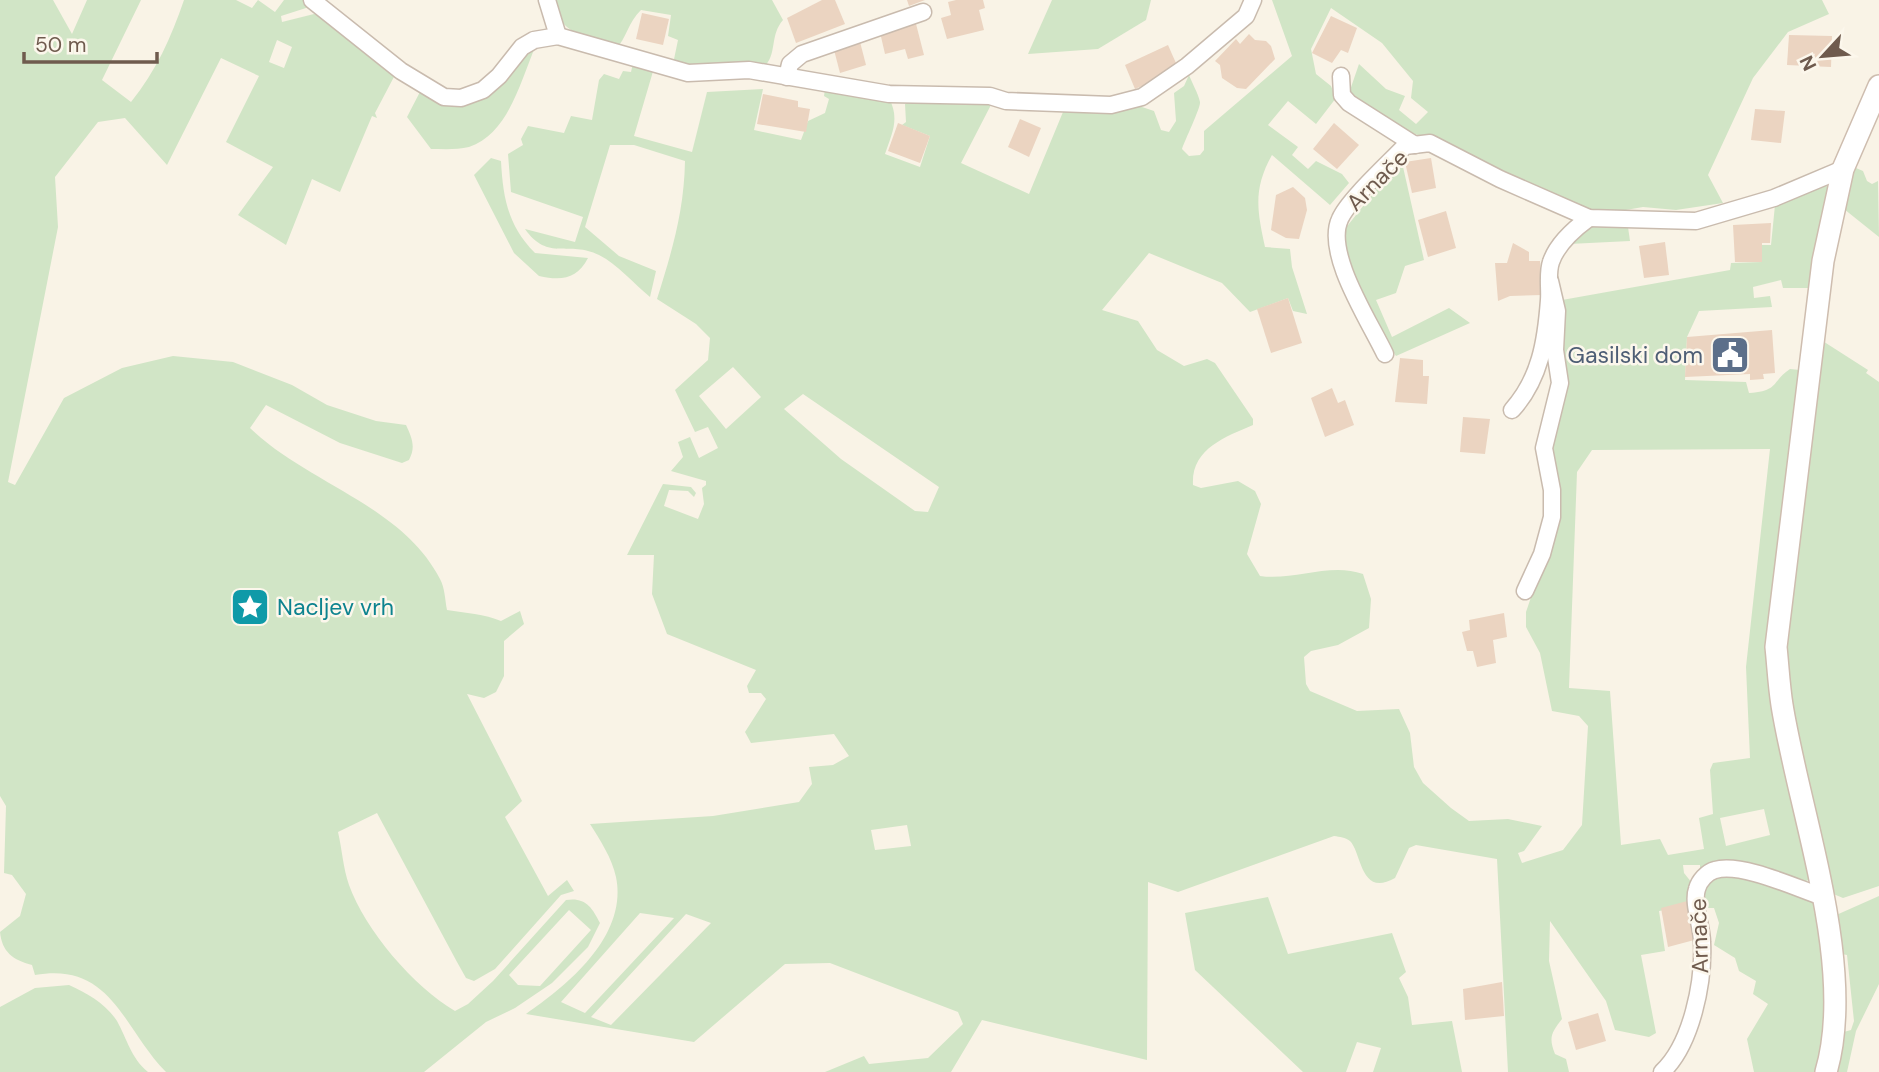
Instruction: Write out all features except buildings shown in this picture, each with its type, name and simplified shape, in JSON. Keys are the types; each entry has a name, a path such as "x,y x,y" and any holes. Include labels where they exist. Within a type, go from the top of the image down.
{"street":[{"path":"312,0 401,71 444,97 461,99 483,90 499,76 522,47 534,40 558,36 688,73 748,70 889,94 990,96 1018,102 1111,105 1142,97 1168,81 1246,16 1253,0"},
{"path":"547,0 558,36"},
{"path":"787,77 790,64 803,54 923,12"},
{"path":"1341,76 1342,95 1349,103 1415,145"},
{"path":"1826,1072 1833,1007 1832,970 1823,897 1782,705 1776,647 1818,298 1843,169 1879,86"},
{"name":"Arnače","path":"1385,354 1353,292 1334,235 1340,216 1405,146 1430,143 1500,179 1589,218 1696,221 1774,198 1843,169"},
{"path":"1512,410 1527,393 1539,369 1550,263 1570,233 1589,218"},
{"path":"1525,591 1542,554 1552,517 1552,490 1544,449 1560,383 1555,350 1557,311 1550,281"},
{"name":"Arnače","path":"1662,1072 1693,1017 1702,977 1702,940 1695,891 1701,879 1714,870 1743,870 1823,897"}],"green space":[{"path":"0,0 53,0 72,34 87,0 141,0 102,80 131,102 162,54 184,0 236,0 252,8 258,0 275,12 284,0 306,0 310,3 306,8 281,16 282,22 314,14 324,16 396,73 375,113 377,118 372,116 340,192 312,179 286,245 238,215 273,167 226,142 259,76 221,58 167,165 125,118 98,122 55,177 58,227 8,482 15,485 64,398 122,368 173,356 233,362 292,385 327,405 376,421 406,425 413,447 409,460 402,463 340,443 266,405 250,428 273,448 378,513 402,532 423,554 440,579 447,610 501,621 520,611 524,624 504,641 504,676 496,692 484,698 467,694 522,801 505,817 548,896 567,880 574,891 561,895 495,969 474,981 466,978 377,813 338,832 349,885 367,920 393,956 423,988 455,1011 468,1004 493,981 566,900 573,899 587,904 600,923 588,947 552,983 515,1008 486,1022 424,1072 166,1072 113,1002 99,988 82,978 61,973 35,975 32,965 19,961 6,950 0,932 20,916 26,894 12,875 4,873 6,806 0,796","holes":["277,40 292,47 284,68 269,62","569,910 591,930 540,986 518,985 509,975"]},
{"path":"549,0 772,0 783,20 776,31 766,65 697,67 673,64 678,40 668,36 671,15 641,10 615,50 568,28"},
{"path":"1052,0 1151,0 1146,20 1098,49 1028,54"},
{"path":"1272,0 1822,0 1829,14 1788,32 1753,78 1708,175 1723,203 1676,210 1643,207 1597,215 1413,133 1348,96 1359,64 1386,89 1405,96 1399,110 1416,124 1428,112 1411,98 1413,81 1382,43 1331,8 1311,49 1316,74 1331,86 1336,98 1316,124 1288,101 1268,125 1298,147 1292,155 1308,169 1316,161 1342,174 1349,183 1330,205 1272,155 1262,179 1258,200 1265,247 1290,249 1292,267 1307,314 1293,311 1288,298 1250,312 1222,283 1149,253 1102,310 1138,321 1157,350 1184,366 1207,359 1215,363 1253,419 1253,425 1221,440 1204,453 1194,473 1193,485 1201,488 1238,481 1255,491 1261,504 1247,554 1260,576 1338,570 1363,574 1371,599 1369,628 1338,645 1311,651 1304,657 1306,684 1310,691 1357,711 1399,709 1410,733 1414,767 1423,783 1451,808 1469,821 1508,819 1542,826 1524,851 1518,853 1522,863 1563,850 1582,825 1588,726 1579,716 1552,711 1540,653 1526,627 1526,612 1548,547 1549,449 1561,360 1562,300 1730,270 1731,263 1762,262 1762,245 1771,245 1775,205 1827,181 1829,188 1812,288 1783,288 1781,280 1753,287 1754,298 1770,296 1772,307 1699,311 1687,337 1685,380 1746,382 1749,393 1770,388 1790,369 1800,370 1775,587 1811,874 1809,880 1799,883 1700,873 1700,865 1683,865 1684,873 1692,883 1690,906 1659,911 1665,951 1641,955 1656,1033 1649,1037 1615,1030 1606,1001 1550,921 1549,961 1562,1019 1554,1031 1552,1043 1555,1054 1566,1059 1569,1072 1508,1072 1497,859 1416,845 1409,848 1395,878 1384,883 1375,882 1364,872 1350,841 1334,836 1178,892 1148,882 1147,1060 982,1020 951,1072 825,1072 864,1056 869,1064 928,1058 963,1024 958,1012 830,963 785,964 694,1042 526,1014 559,989 591,957 604,939 613,919 617,899 616,877 609,856 590,824 713,816 799,802 812,784 809,767 833,765 849,756 834,734 751,743 745,732 766,699 761,693 749,693 747,686 756,670 667,634 652,594 654,555 627,555 663,484 691,487 696,493 694,497 688,491 669,490 664,506 698,519 704,504 702,488 706,481 671,471 683,457 678,442 690,437 699,458 718,448 708,427 695,432 675,390 708,360 710,338 696,324 657,299 680,214 685,161 634,145 610,145 585,227 619,256 656,271 650,297 599,255 578,249 542,245 525,229 575,242 583,217 511,192 508,154 523,145 521,139 528,126 564,133 571,116 592,120 599,80 604,74 619,79 623,71 631,72 633,63 654,68 634,136 692,152 707,92 763,89 754,130 801,140 808,121 825,113 829,99 824,96 825,89 889,98 894,119 885,154 920,167 930,136 902,125 906,122 905,104 913,100 993,101 961,163 1029,194 1063,112 1139,106 1154,111 1161,130 1169,132 1176,121 1174,93 1184,86 1189,75 1200,102 1182,149 1189,156 1200,155 1204,150 1204,131 1292,56","holes":["733,367 761,397 726,429 699,396","803,394 939,487 928,512 915,511 841,459 784,409","1770,449 1746,667 1750,758 1713,763 1710,770 1713,814 1699,818 1704,849 1668,855 1660,839 1621,845 1610,691 1569,688 1577,472 1592,450","1764,809 1770,835 1726,846 1720,818","907,825 911,846 875,850 871,830","640,913 674,918 585,1013 561,1002","686,914 711,923 611,1025 591,1017"]},
{"path":"536,45 512,104 494,130 469,147 431,149 407,117 422,88 462,102 524,49"},
{"path":"491,158 501,161 503,187 509,211 526,243 535,253 588,258 574,274 562,278 539,276 514,253 474,175"},
{"path":"1401,158 1424,260 1405,266 1396,293 1376,300 1392,337 1449,308 1470,323 1396,356 1369,313 1354,282 1343,250 1341,234"},
{"path":"1856,168 1863,171 1867,181 1872,184 1878,181 1879,237 1839,205 1851,170"},
{"path":"1592,225 1628,227 1630,241 1569,244"},
{"path":"1818,338 1868,370 1866,373 1879,382 1879,886 1843,898 1831,893 1796,740 1784,660"},
{"path":"1731,873 1816,897 1826,1002 1819,1072 1754,1072 1747,1039 1768,1004 1753,994 1756,981 1739,971 1735,958 1714,945 1719,923 1714,908 1704,908 1702,900 1704,888 1712,880"},
{"path":"1879,896 1879,984 1856,1031 1847,1072 1835,1072 1840,1033 1851,1030 1854,1021 1847,955 1837,953 1834,916"},
{"path":"1268,897 1288,954 1392,933 1406,972 1399,978 1408,997 1412,1025 1452,1021 1462,1072 1373,1072 1381,1048 1357,1042 1346,1072 1303,1072 1195,970 1185,913"},
{"path":"69,985 96,1000 113,1015 133,1054 148,1072 0,1072 0,1007 35,988"}],"place":[{"name":"Gasilski dom","path":"1730,355"},
{"name":"Nacljev vrh","path":"250,607"}]}
